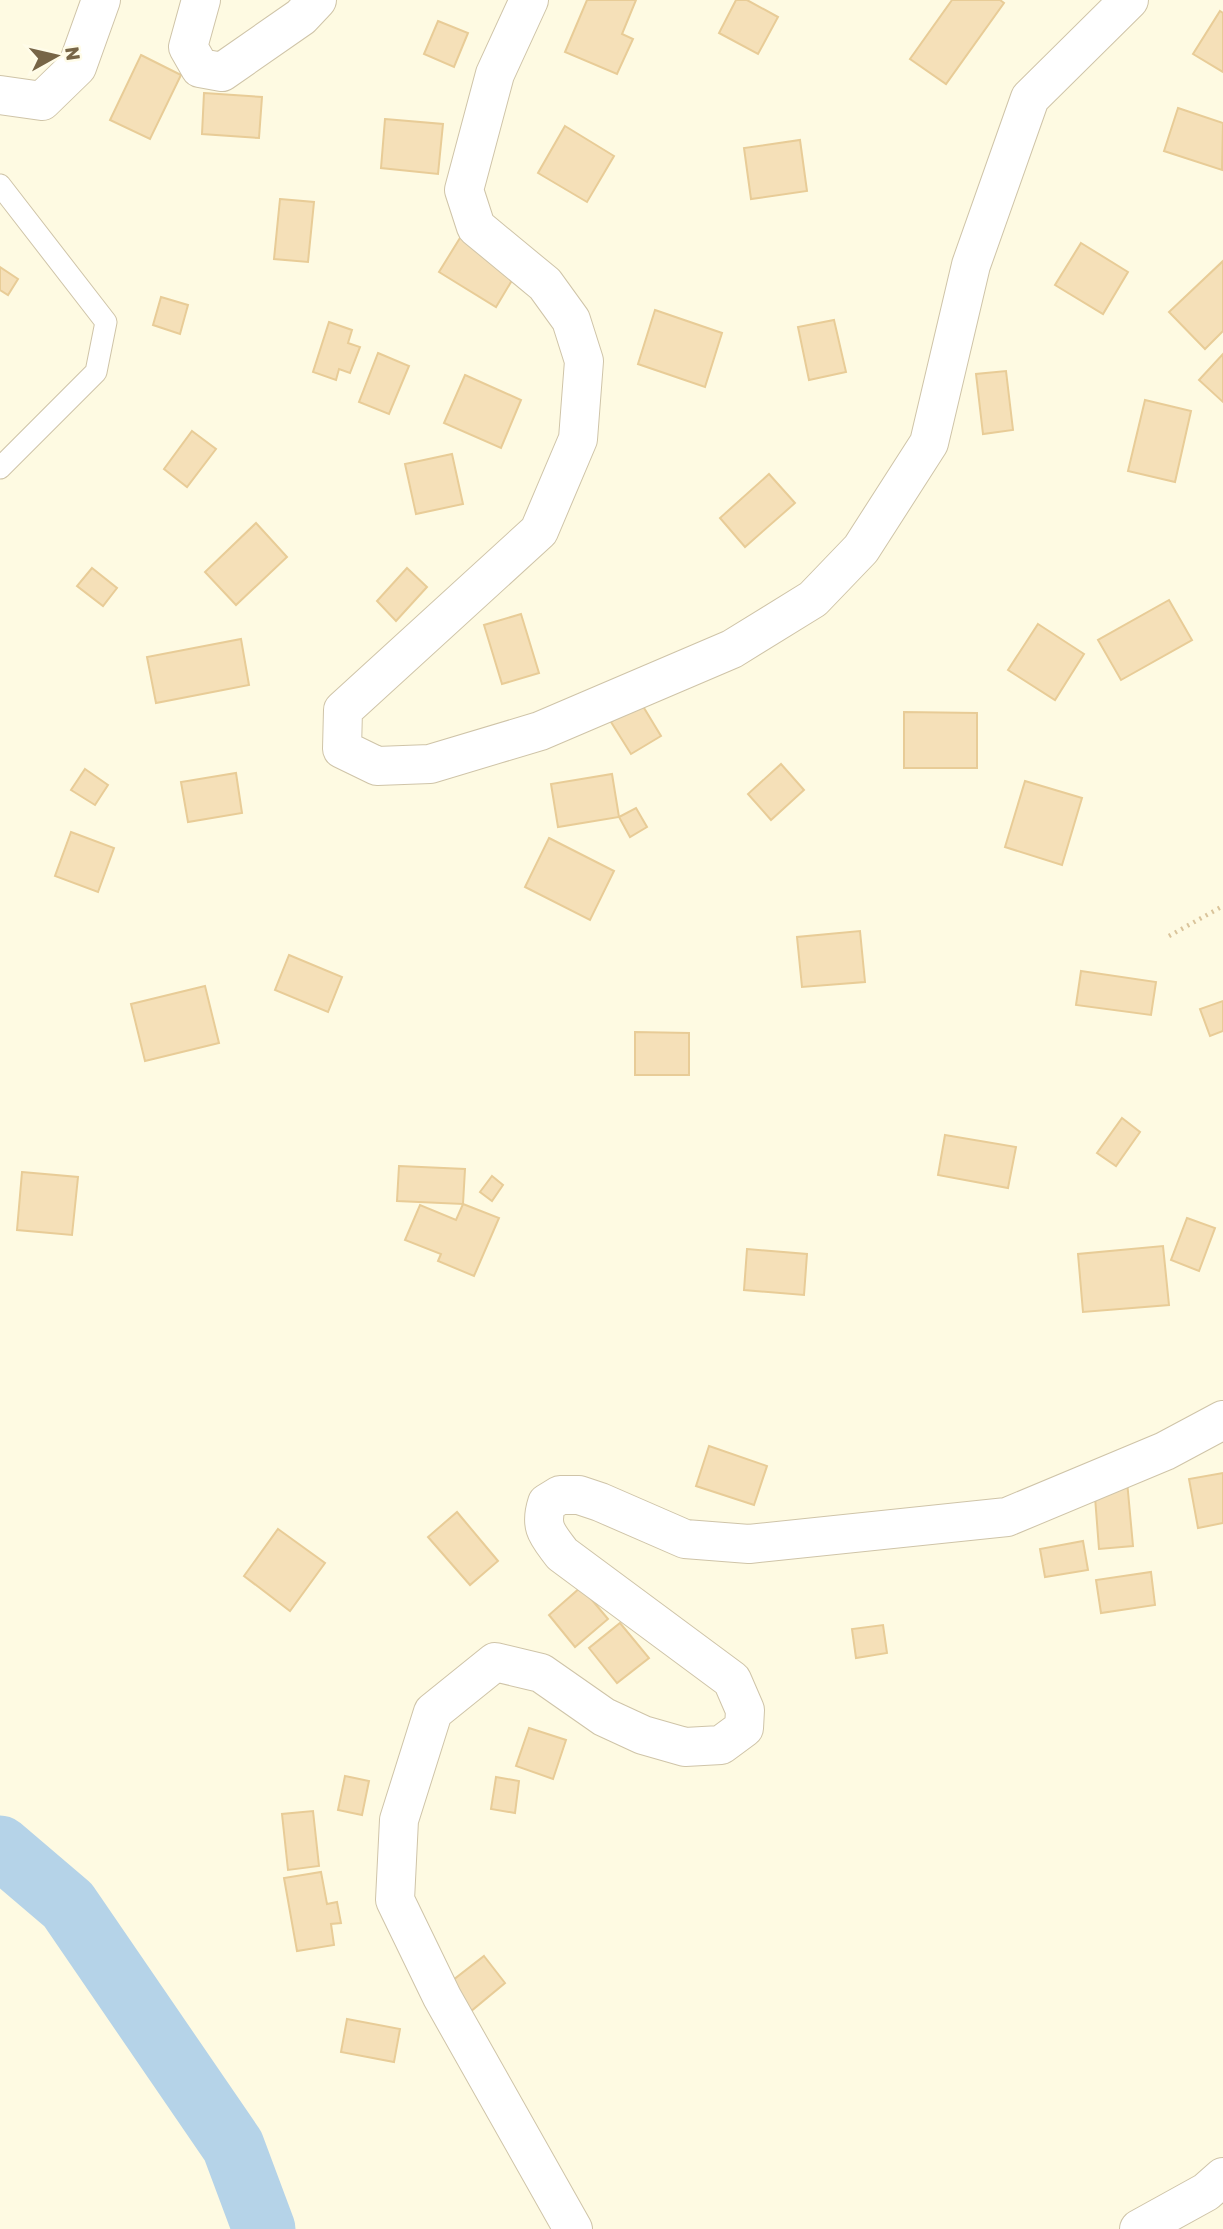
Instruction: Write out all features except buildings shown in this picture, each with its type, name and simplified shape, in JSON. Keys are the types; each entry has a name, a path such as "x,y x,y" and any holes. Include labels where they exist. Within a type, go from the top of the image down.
{"street":[{"path":"1,103 42,101 69,76 77,67 101,0"},
{"path":"201,0 188,47 200,68 222,72 301,17 317,0"},
{"path":"529,0 495,74 464,190 477,227 545,284 571,320 584,361 578,439 540,530 343,710 342,749 377,766 430,764 540,731 732,649 813,599 861,549 929,443 971,265 1030,98 1129,0"},
{"path":"573,2229 442,1997 395,1900 399,1820 433,1712 495,1662 541,1673 604,1717 643,1735 685,1747 721,1745 744,1728 745,1710 732,1680 562,1554 545,1531 542,1517 547,1503 560,1495 579,1495 685,1539 749,1544 1007,1517 1165,1451 1223,1420"},
{"path":"1139,2229 1206,2192 1223,2177"}],"lane":[{"path":"0,185 106,322 96,372 0,468"}],"path":[{"path":"1170,936 1223,906"}],"waterway":[{"path":"0,1847 68,1905 233,2146 264,2229"}]}
